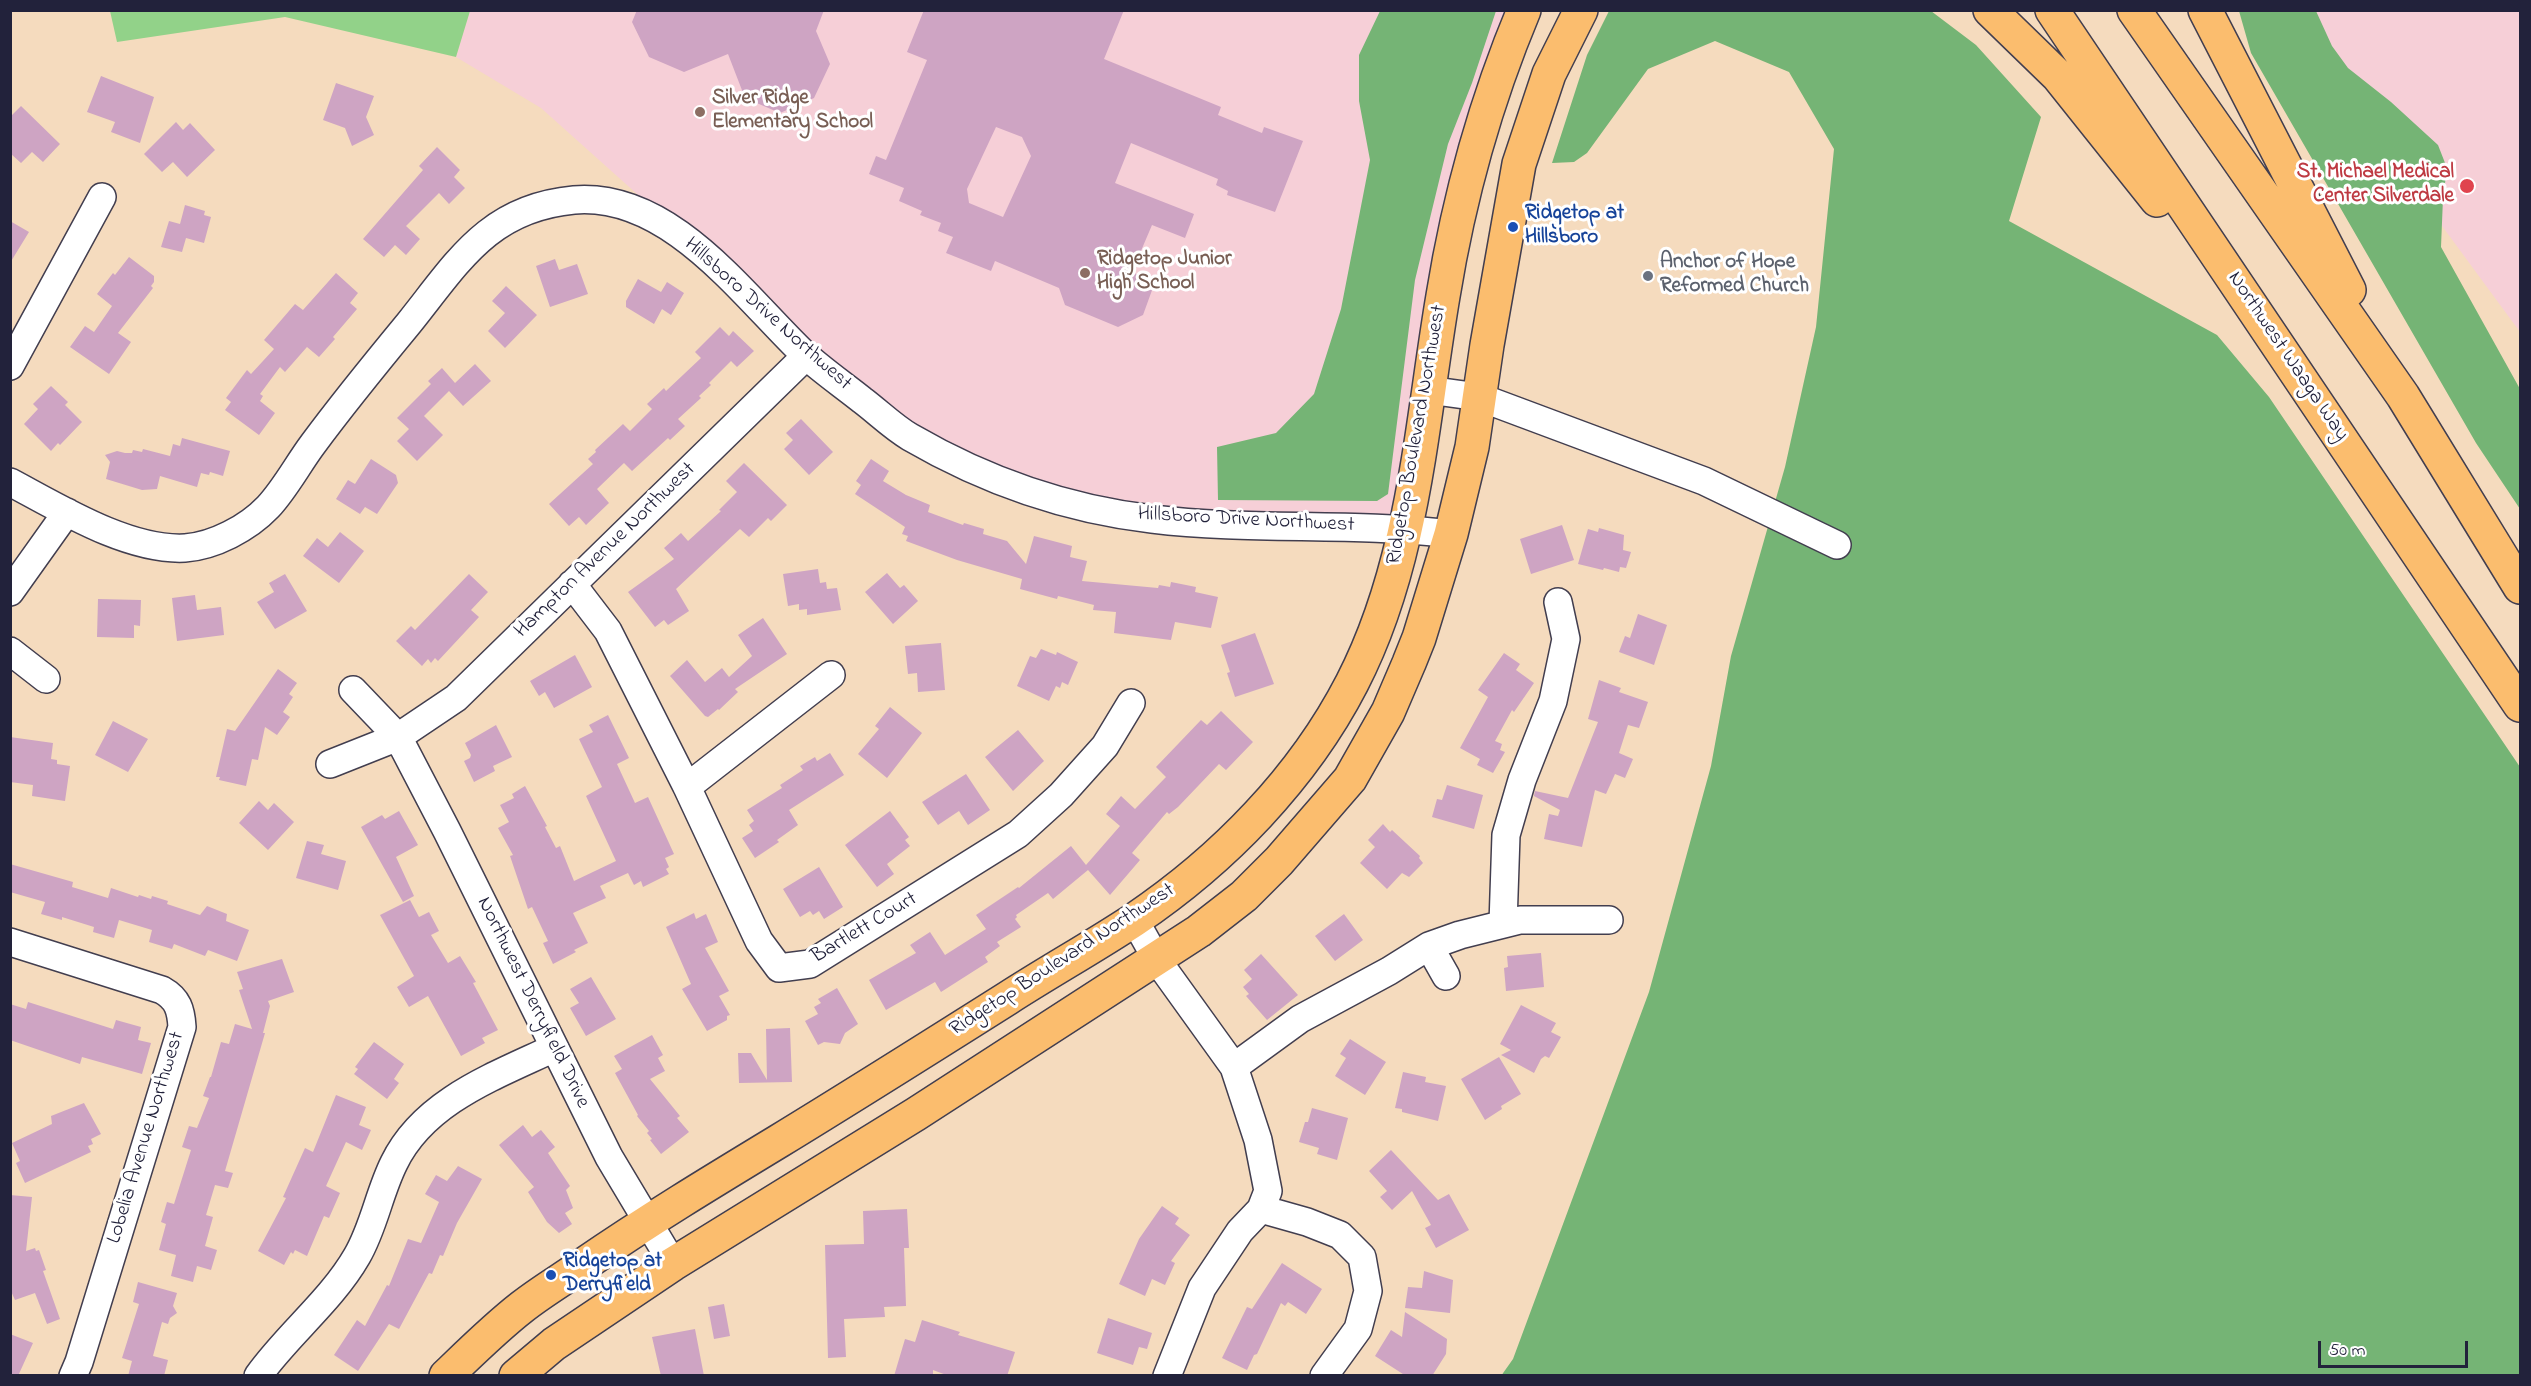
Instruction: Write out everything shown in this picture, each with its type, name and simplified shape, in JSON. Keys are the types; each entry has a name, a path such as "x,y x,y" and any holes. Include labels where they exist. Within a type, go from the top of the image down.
{"main road":[{"name":"Ridgetop Boulevard Northwest","path":"446,1376 486,1337 526,1304 647,1221 830,1110 1134,919 1188,880 1251,822 1304,761 1337,711 1370,646 1395,571 1407,529 1443,292 1464,184 1490,96 1524,10"},
{"path":"516,1376 554,1344 673,1264 926,1108 1158,960 1244,896 1280,861 1350,779 1376,737 1419,638 1451,534 1472,447 1520,164 1549,74 1581,10"},
{"path":"1990,10 2058,76 2319,403"},
{"name":"Northwest Waaga Way","path":"2052,10 2319,403 2520,705"},
{"path":"2134,10 2403,396 2520,587"},
{"path":"2205,10 2403,396"}],"street":[{"path":"10,366 102,197"},
{"name":"Hillsboro Drive Northwest","path":"10,482 130,541 185,548 223,538 268,507 360,380 448,272 482,236 506,220 542,205 578,200 610,201 659,220 706,255 806,356 906,435 991,479 1066,504 1151,519 1234,525 1407,529 1451,534"},
{"name":"Hampton Avenue Northwest","path":"330,764 398,737 456,698 806,356"},
{"path":"1428,390 1479,397 1704,481 1837,544"},
{"path":"10,592 67,512"},
{"name":"Bartlett Court","path":"572,584 608,631 687,787 759,941 779,968 810,964 1018,834 1061,795 1104,746 1131,703"},
{"path":"1503,924 1506,835 1522,780 1553,701 1566,639 1558,602"},
{"path":"10,651 46,679"},
{"path":"687,787 831,675"},
{"name":"Northwest Derryfield Drive","path":"353,690 398,737 609,1157 673,1264"},
{"path":"1134,919 1158,960 1234,1067 1258,1140 1268,1191 1261,1209 1240,1231 1202,1288 1167,1376"},
{"path":"1234,1067 1300,1019 1389,971 1429,946 1460,935 1521,920 1609,920"},
{"name":"Lobelia Avenue Northwest","path":"10,942 162,990 173,996 181,1011 182,1027 73,1376"},
{"path":"1429,946 1446,976"},
{"path":"258,1376 297,1327 342,1279 357,1256 372,1226 394,1162 411,1135 435,1110 486,1081 554,1048"},
{"path":"1261,1209 1307,1222 1340,1235 1362,1257 1368,1292 1358,1329 1324,1376"}],"shaded area":[{"name":"Ridgetop Junior High School","path":"470,10 1524,11 1513,35 1407,529 1151,519 906,435 541,108 456,57"},
{"name":"St. Michael Medical Center Silverdale","path":"2303,11 2520,11 2520,332 2306,41"}],"green space":[{"path":"110,11 470,11 456,57 285,17 117,42"},
{"path":"1380,11 1496,11 1472,83 1448,144 1415,280 1388,494 1377,501 1218,500 1217,447 1276,433 1314,394 1341,309 1370,160 1359,101 1359,55"},
{"path":"1609,11 1931,11 1976,45 2041,117 2009,221 2217,335 2269,397 2520,767 2520,1375 1501,1376 1513,1359 1649,992 1711,766 1731,656 1785,467 1816,327 1834,149 1789,72 1715,41 1648,69 1587,153 1574,162 1552,163 1587,55"},
{"path":"2239,11 2316,11 2332,46 2348,68 2391,102 2438,145 2447,168 2441,247 2520,389 2520,509 2476,443 2251,53"}],"building":[{"path":"637,10 824,10 816,31 830,64 814,98 780,113 745,98 728,54 684,72 649,57 632,22"},
{"path":"924,10 1124,10 1104,59 1221,107 1218,115 1262,133 1264,127 1303,141 1275,212 1227,195 1228,191 1216,185 1218,179 1131,143 1115,183 1194,214 1185,238 1152,225 1132,272 1155,282 1143,315 1118,327 1065,305 1059,288 995,261 991,271 946,253 953,237 938,231 941,223 920,215 922,211 899,201 904,188 869,174 876,156 886,160 927,60 907,52","holes":["996,127 1022,137 1031,156 1003,217 969,203 967,189"]},
{"path":"101,76 154,97 140,143 111,132 115,122 87,112"},
{"path":"336,83 374,96 366,117 374,135 352,146 345,128 323,120"},
{"path":"21,106 60,144 43,162 32,152 21,163 10,153 10,117"},
{"path":"176,122 183,130 190,123 215,150 187,177 173,162 162,172 144,154"},
{"path":"437,147 460,170 454,177 465,188 449,204 439,193 406,226 420,239 406,255 395,245 384,257 363,239 423,170 419,166"},
{"path":"185,205 205,211 204,215 211,217 204,243 186,238 182,252 161,247 169,221 180,224"},
{"path":"10,221 29,232 10,263"},
{"path":"129,257 154,276 151,286 153,288 118,333 131,342 109,374 70,347 85,326 94,332 112,306 97,294"},
{"path":"555,259 559,270 577,264 588,294 550,307 536,266"},
{"path":"336,273 358,293 350,303 357,309 319,357 307,347 285,372 280,367 260,394 263,396 260,401 275,413 259,435 225,410 231,402 226,398 247,370 251,374 274,349 264,340 295,304 303,310"},
{"path":"638,279 661,292 667,282 684,293 671,315 662,309 654,324 626,307 626,301"},
{"path":"506,286 537,315 505,348 488,331 505,313 492,301"},
{"path":"720,327 729,336 733,331 754,351 737,367 731,361 709,383 711,385 699,396 701,398 678,419 685,426 670,440 668,438 632,471 624,463 597,489 609,503 586,525 579,517 569,526 549,504 593,464 588,459 623,424 630,431 652,409 647,404 664,388 666,391 701,358 695,352"},
{"path":"475,364 491,381 463,406 449,391 424,416 443,435 417,461 397,441 409,429 397,418 431,384 428,381 442,368 455,383"},
{"path":"51,386 68,402 65,405 82,422 51,451 24,424 38,409 33,404"},
{"path":"801,419 833,452 809,475 784,449 793,440 786,433"},
{"path":"182,438 230,451 223,476 210,472 209,475 201,473 197,487 160,476 157,489 142,490 106,479 110,462 105,455 117,451 142,452 143,449 170,456 173,444 180,446"},
{"path":"371,459 396,475 398,483 377,514 365,507 360,514 336,499 348,480 355,484"},
{"path":"871,459 889,471 883,481 906,495 930,505 928,512 963,525 964,523 984,529 983,534 1007,541 1026,564 1034,536 1072,546 1070,557 1087,561 1082,581 1158,588 1159,585 1170,587 1171,582 1196,587 1195,592 1218,597 1211,628 1175,622 1171,640 1114,633 1116,612 1093,610 1094,605 1058,596 1057,599 1020,589 1022,579 957,560 906,541 908,536 902,534 905,527 855,494 861,485 856,481"},
{"path":"744,463 787,505 771,521 768,518 749,537 740,529 676,589 689,611 668,625 664,620 655,627 628,592 674,559 664,548 681,533 688,541 721,511 719,510 737,492 726,481"},
{"path":"1562,525 1574,560 1531,574 1520,539"},
{"path":"1599,528 1624,535 1623,550 1631,552 1626,568 1620,567 1619,572 1578,564 1588,529 1598,532"},
{"path":"340,532 364,551 339,583 303,556 317,538 328,547"},
{"path":"818,569 820,583 826,582 827,589 837,588 841,610 807,615 807,609 799,610 799,604 788,606 783,574"},
{"path":"887,573 900,588 904,585 918,601 893,624 865,592"},
{"path":"285,574 307,611 275,629 257,602 274,592 269,583"},
{"path":"469,574 488,592 471,610 479,617 438,661 435,658 431,663 428,659 422,666 396,641 411,626 415,630"},
{"path":"195,595 197,610 221,607 224,635 177,641 172,598"},
{"path":"98,599 141,600 140,626 134,625 134,638 97,637"},
{"path":"1638,614 1667,625 1654,665 1619,652 1625,636 1630,638"},
{"path":"763,618 787,654 735,689 738,692 719,710 708,717 705,716 670,676 687,660 705,682 722,668 729,677 752,656 738,635"},
{"path":"1255,633 1274,684 1235,697 1221,645"},
{"path":"941,643 945,690 918,692 917,673 908,674 905,646"},
{"path":"1041,649 1056,655 1057,652 1078,662 1068,685 1062,682 1060,688 1056,686 1049,701 1017,686 1030,656 1036,658"},
{"path":"1504,653 1520,664 1516,670 1534,683 1514,712 1512,710 1495,741 1502,744 1500,750 1505,752 1493,773 1477,765 1480,759 1460,748 1488,697 1478,690"},
{"path":"575,655 592,687 554,708 545,692 539,696 530,681"},
{"path":"278,669 297,683 289,694 293,697 283,712 290,717 277,735 265,727 258,760 252,759 246,786 219,780 220,777 216,777 227,729 235,731"},
{"path":"1599,680 1621,688 1619,692 1648,702 1639,728 1628,725 1619,753 1633,759 1625,778 1615,774 1606,794 1595,790 1582,847 1544,839 1549,814 1558,816 1560,810 1534,796 1535,791 1568,798 1598,722 1588,719"},
{"path":"890,707 922,733 887,778 858,754 879,729 875,726"},
{"path":"1221,711 1253,742 1226,770 1219,764 1178,807 1169,814 1167,812 1132,853 1140,860 1110,895 1088,870 1053,899 1048,893 1016,915 1015,919 1021,927 997,942 1000,946 985,957 988,962 941,992 935,982 886,1010 869,980 916,953 910,945 930,932 945,955 986,929 976,915 1019,888 1071,846 1086,865 1120,826 1106,814 1121,796 1135,809 1166,777 1156,767 1201,720 1207,725"},
{"path":"608,715 629,758 617,764 635,803 648,797 674,854 665,858 669,874 643,887 641,881 634,885 628,873 600,886 606,898 573,913 588,943 553,964 543,943 548,941 532,907 528,909 510,856 513,855 498,828 509,822 500,805 514,798 512,794 525,786 556,848 560,846 574,881 616,861 586,796 602,787 579,739 593,732 589,725"},
{"path":"113,721 148,739 128,772 95,755"},
{"path":"496,725 512,757 493,766 495,771 474,782 464,761 471,755 465,743"},
{"path":"1018,730 1044,761 1013,791 985,757"},
{"path":"10,737 53,743 51,759 57,760 57,764 70,766 65,801 32,796 33,785 10,782"},
{"path":"830,753 844,775 789,810 798,825 777,840 779,842 755,858 742,838 753,831 749,825 754,821 747,810 782,788 780,785 803,770 800,766 815,757 817,761"},
{"path":"966,774 990,810 968,825 959,811 938,825 922,802"},
{"path":"1447,785 1483,795 1474,829 1432,817 1437,799 1442,800"},
{"path":"259,801 268,810 274,803 294,822 268,850 239,823"},
{"path":"399,811 418,845 396,857 414,896 403,902 361,827 382,815 385,819"},
{"path":"890,811 909,837 905,840 910,846 887,864 894,874 877,887 845,845"},
{"path":"1383,824 1420,856 1423,863 1409,877 1402,873 1387,889 1360,863 1375,847 1368,840"},
{"path":"307,841 324,845 321,854 346,861 338,890 296,878"},
{"path":"10,864 73,882 72,887 108,898 111,888 138,897 139,895 151,899 152,896 168,901 167,904 200,915 207,906 227,914 226,921 249,930 237,961 208,950 205,956 174,944 172,949 149,942 152,930 119,920 114,938 93,932 94,927 62,917 62,920 41,914 45,902 10,892"},
{"path":"819,867 843,907 824,919 819,911 813,915 810,911 800,917 783,889"},
{"path":"410,900 419,917 429,912 439,931 431,935 448,963 460,956 476,982 473,983 498,1030 482,1038 485,1043 461,1056 428,996 409,1007 397,987 414,976 380,915"},
{"path":"694,913 696,919 706,914 718,942 705,948 729,991 719,996 730,1015 727,1016 727,1020 707,1031 682,989 691,984 666,927"},
{"path":"1344,914 1363,940 1335,961 1315,936"},
{"path":"1541,953 1544,987 1506,991 1504,968 1508,967 1507,956"},
{"path":"1261,954 1298,995 1267,1020 1246,996 1249,994 1243,987 1252,979 1244,970"},
{"path":"282,959 294,992 268,1001 270,1006 263,1033 265,1033 225,1171 233,1173 228,1188 215,1185 206,1215 213,1217 205,1246 217,1250 211,1270 197,1266 193,1282 171,1276 176,1255 159,1250 166,1224 161,1222 167,1202 174,1204 191,1150 182,1147 189,1126 197,1128 209,1098 203,1096 221,1042 229,1044 235,1024 252,1029 239,990 243,989 237,972"},
{"path":"591,977 616,1019 586,1036 570,1008 579,1003 570,989"},
{"path":"837,988 858,1024 845,1033 840,1044 824,1042 818,1045 805,1021 818,1014 814,1007 821,1003 818,999"},
{"path":"28,1002 113,1029 116,1020 141,1027 138,1040 151,1043 142,1074 82,1057 80,1064 10,1040 10,1004 26,1009"},
{"path":"1521,1005 1556,1023 1551,1032 1561,1037 1549,1058 1545,1056 1541,1059 1534,1073 1501,1055 1511,1050 1500,1044"},
{"path":"790,1028 792,1082 739,1083 738,1053 751,1053 767,1080 766,1029"},
{"path":"652,1035 663,1055 658,1058 665,1071 650,1079 680,1116 677,1118 689,1132 661,1154 650,1140 652,1139 647,1133 649,1131 637,1116 615,1073 622,1069 614,1056"},
{"path":"1350,1039 1386,1062 1365,1095 1335,1076 1346,1058 1340,1054"},
{"path":"374,1042 404,1064 394,1079 399,1083 387,1099 354,1074 358,1069 355,1067"},
{"path":"1499,1057 1521,1094 1501,1106 1502,1109 1485,1120 1461,1079"},
{"path":"1403,1072 1426,1077 1425,1082 1446,1086 1438,1121 1402,1112 1402,1109 1395,1108"},
{"path":"336,1095 366,1107 359,1125 371,1130 362,1150 346,1142 326,1186 340,1193 329,1218 324,1216 307,1256 295,1250 293,1254 291,1252 284,1265 258,1251 286,1198 283,1197 305,1148 313,1152"},
{"path":"84,1103 101,1134 91,1139 93,1144 88,1146 91,1152 25,1183 16,1163 20,1161 12,1143 52,1124 51,1116"},
{"path":"1312,1108 1348,1118 1337,1160 1317,1154 1319,1148 1299,1142"},
{"path":"523,1125 532,1137 541,1130 555,1147 548,1153 570,1186 566,1190 573,1208 565,1213 572,1224 559,1233 547,1222 528,1192 534,1187 499,1145"},
{"path":"1391,1150 1438,1200 1449,1194 1469,1230 1436,1248 1425,1228 1431,1225 1412,1191 1392,1210 1380,1197 1387,1191 1369,1171"},
{"path":"458,1166 482,1179 457,1223 443,1256 440,1255 432,1274 429,1273 399,1329 389,1324 358,1371 334,1355 357,1320 365,1326 387,1285 389,1286 408,1239 421,1243 439,1202 425,1194 436,1175 447,1181"},
{"path":"10,1195 32,1197 26,1251 35,1248 36,1251 39,1250 46,1270 43,1271 60,1319 47,1324 35,1293 15,1300 10,1289"},
{"path":"1162,1206 1179,1218 1175,1224 1190,1235 1171,1261 1175,1263 1165,1285 1152,1279 1145,1296 1119,1284 1139,1239"},
{"path":"907,1209 909,1248 904,1248 906,1306 884,1307 885,1317 844,1319 846,1357 828,1358 825,1245 864,1244 863,1211"},
{"path":"1282,1263 1322,1289 1306,1314 1288,1302 1285,1306 1281,1303 1247,1370 1222,1358 1247,1307 1252,1309"},
{"path":"1424,1271 1453,1280 1450,1313 1405,1308 1408,1287 1422,1288"},
{"path":"138,1282 177,1293 173,1306 177,1313 170,1318 168,1324 162,1322 153,1356 168,1360 164,1376 128,1376 132,1361 122,1358 139,1304 133,1302"},
{"path":"724,1304 730,1336 714,1339 708,1307"},
{"path":"1405,1312 1447,1339 1446,1354 1432,1376 1406,1376 1375,1356 1391,1330 1402,1337"},
{"path":"1108,1318 1152,1333 1147,1349 1139,1347 1133,1365 1097,1353"},
{"path":"922,1320 960,1332 958,1335 1015,1352 1007,1376 949,1376 933,1370 933,1376 894,1376 905,1339 915,1342"},
{"path":"695,1329 704,1376 661,1376 652,1337"},
{"path":"10,1334 33,1343 18,1376 10,1376"}],"place":[{"name":"Silver Ridge Elementary School","path":"700,112"},
{"name":"St. Michael Medical Center Silverdale","path":"2467,186"},
{"name":"Ridgetop at Hillsboro","path":"1513,227"},
{"name":"Ridgetop Junior High School","path":"1085,273"},
{"name":"Anchor of Hope Reformed Church","path":"1648,276"},
{"name":"Ridgetop at Derryfield","path":"551,1275"}]}
